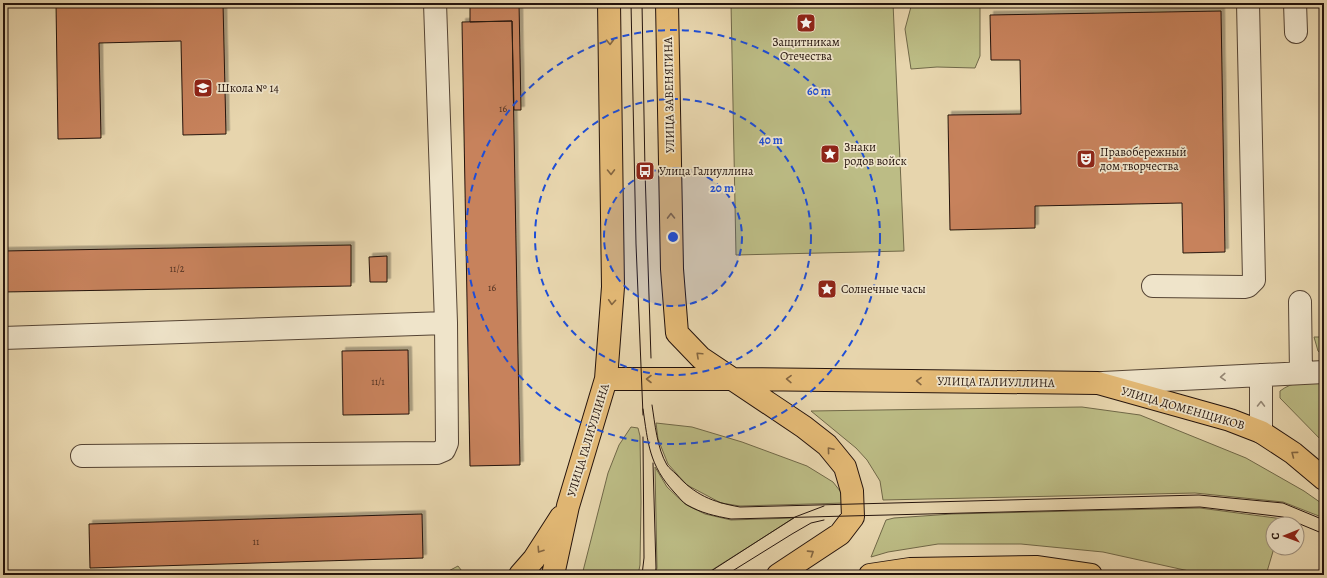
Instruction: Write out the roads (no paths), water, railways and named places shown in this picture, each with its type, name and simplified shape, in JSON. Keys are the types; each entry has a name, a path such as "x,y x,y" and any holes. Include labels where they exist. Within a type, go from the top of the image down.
{"main road":[{"path":"606,379 613,287 609,3"},
{"name":"УЛИЦА ЗАВЕНЯГИНА","path":"667,3 672,269 677,333 701,358 730,379"},
{"name":"УЛИЦА ГАЛИУЛЛИНА","path":"553,575 568,506 606,379 1098,383"},
{"path":"730,379 804,427 827,445 845,467 852,491 853,517 840,534 778,575"},
{"name":"УЛИЦА ДОМЕНЩИКОВ","path":"1098,383 1230,420 1261,432 1293,453 1324,479"},
{"name":"УЛИЦА ГАЛИУЛЛИНА","path":"520,575 534,559 568,506"},
{"path":"870,575 910,569 1036,567 1091,575"}],"street":[{"path":"82,456 441,452 447,447 446,323 435,3"},
{"path":"1153,286 1248,286 1254,280 1248,3"},
{"path":"1295,3 1296,32"},
{"path":"1300,302 1301,373"},
{"path":"3,338 446,323"},
{"name":"УЛИЦА ГАЛИУЛЛИНА","path":"1098,383 1324,372"},
{"path":"1261,432 1262,375"}],"tram line":[{"path":"631,3 636,244 643,415"},
{"path":"642,3 645,171 651,358"},
{"path":"652,405 659,444 668,466 697,492 712,500 740,507 1199,495 1283,503 1324,520"},
{"path":"643,409 646,433 651,453 659,472 666,482 687,505 708,514 731,519 1200,507 1283,517 1324,534"},
{"path":"642,575 644,558 643,437"},
{"path":"653,463 655,575"},
{"path":"705,575 795,517 824,506"},
{"path":"726,575 811,523 824,520"}],"place":[{"name":"Защитникам Отечества","path":"806,23"},
{"name":"Школа № 14","path":"203,88"},
{"name":"Знаки родов войск","path":"830,154"},
{"name":"Правобережный дом творчества","path":"1086,159"},
{"name":"Улица Галиуллина","path":"645,171"},
{"name":"Солнечные часы","path":"827,289"}]}
